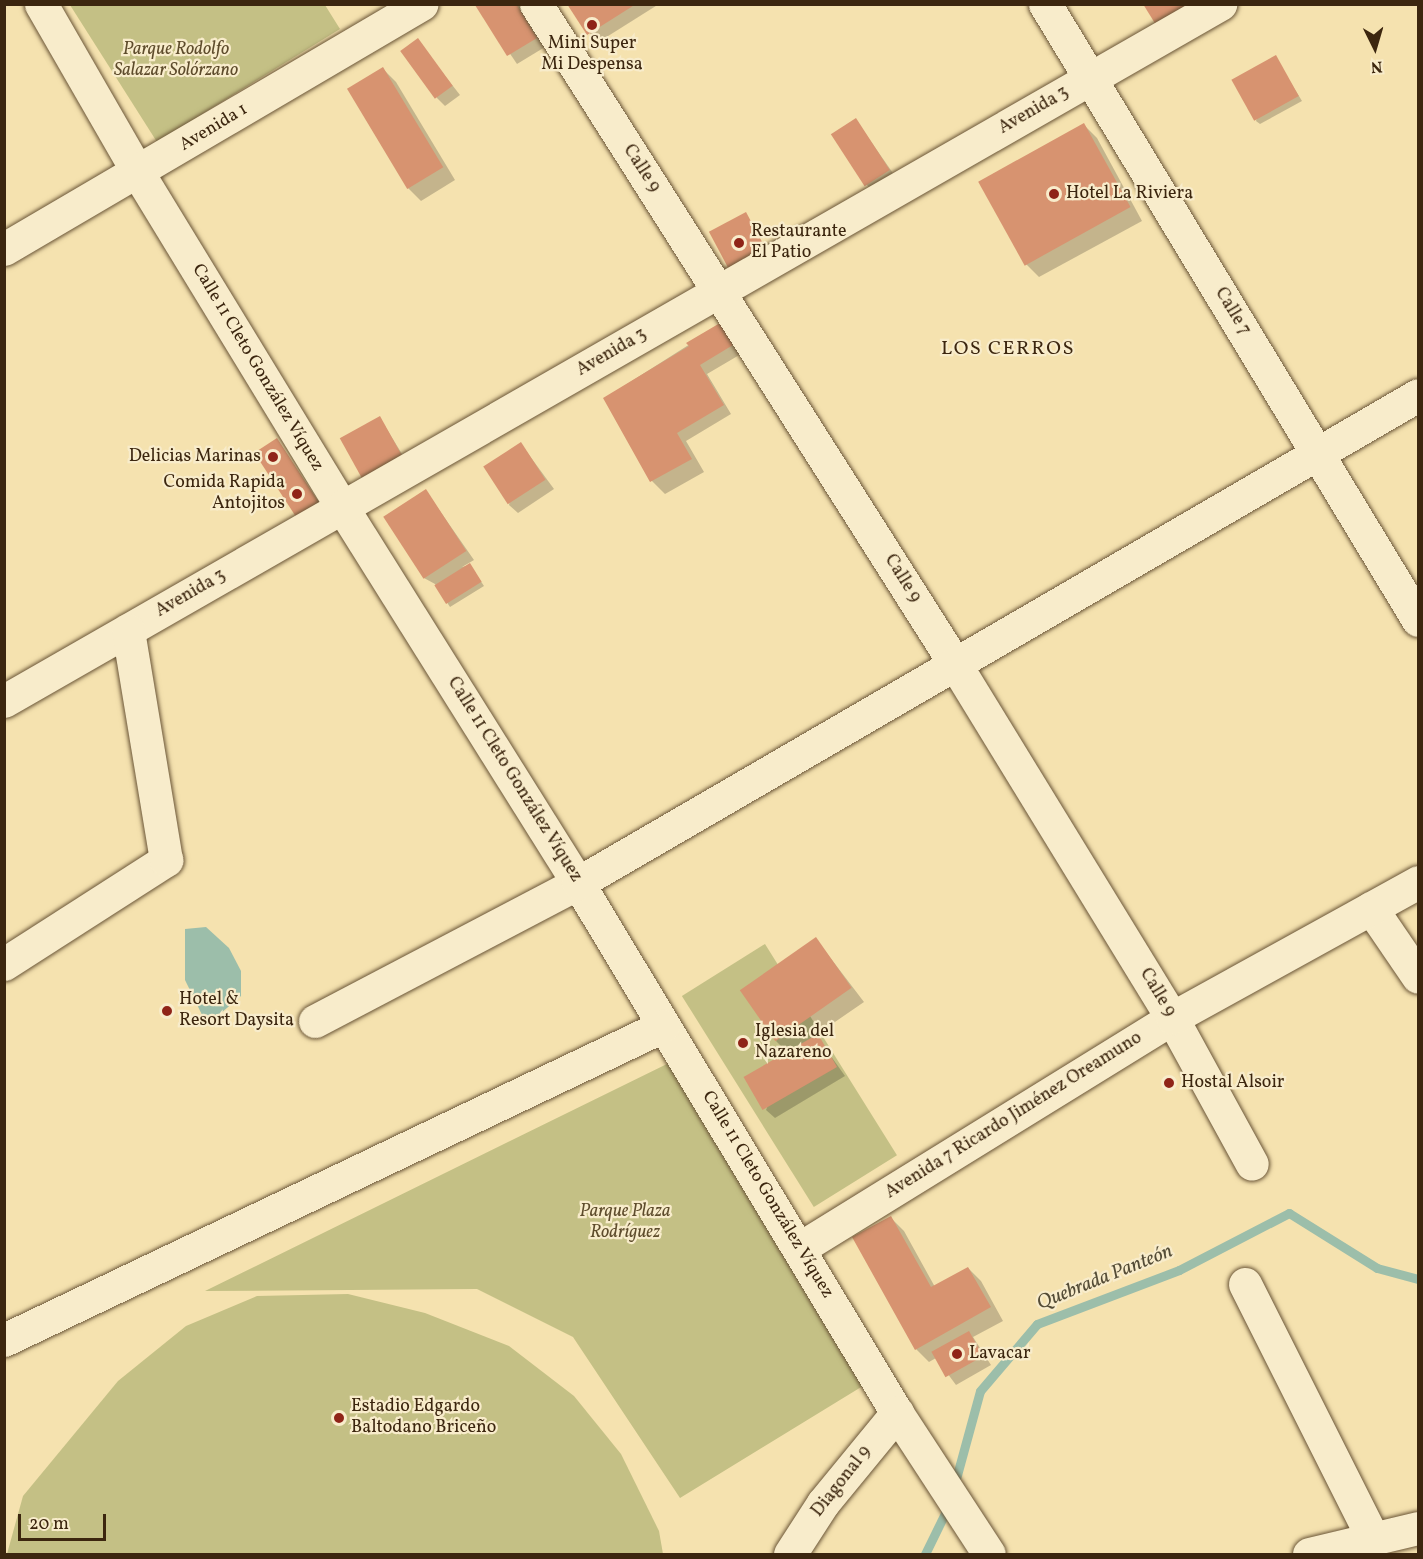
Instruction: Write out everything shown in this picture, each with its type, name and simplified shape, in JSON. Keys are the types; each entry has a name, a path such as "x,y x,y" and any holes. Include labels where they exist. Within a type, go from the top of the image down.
{"street":[{"name":"Calle 11 Cleto González Víquez","path":"41,4 138,173 342,507 578,883 800,1248 897,1413 989,1554"},
{"name":"Avenida 1","path":"4,249 138,173 421,4"},
{"name":"Calle 9","path":"536,4 955,664 1172,1018 1252,1164"},
{"name":"Calle 7","path":"1045,4 1419,620"},
{"name":"Avenida 3","path":"4,701 1220,4"},
{"path":"315,1021 578,883 1419,395"},
{"path":"4,964 166,860 128,630"},
{"name":"Avenida 7 Ricardo Jiménez Oreamuno","path":"800,1248 1172,1018 1419,882"},
{"path":"1371,908 1419,977"},
{"path":"4,1340 663,1026"},
{"path":"1245,1284 1373,1538"},
{"name":"Diagonal 9","path":"790,1554 822,1503 897,1413"},
{"path":"1309,1554 1419,1528"}],"green space":[{"name":"Parque Rodolfo Salazar Solórzano","path":"70,5 325,5 340,29 157,142"},
{"path":"765,944 897,1155 814,1207 682,996"},
{"name":"Parque Plaza Rodríguez","path":"671,1062 871,1381 680,1498 573,1337 477,1289 205,1291"},
{"name":"Estadio Edgardo Baltodano Briceño","path":"348,1294 425,1313 509,1346 574,1396 621,1454 659,1531 663,1554 7,1554 23,1496 118,1381 186,1326 257,1296"}],"shaded area":[{"path":"206,927 229,948 241,971 241,996 207,1025 185,980 185,929"}],"building":[{"name":"Mini Super Mi Despensa","path":"567,4 636,4 587,35"},
{"path":"1143,4 1189,4 1156,25"},
{"path":"475,5 517,5 537,38 507,56"},
{"path":"418,38 453,86 435,99 400,51"},
{"path":"1276,55 1299,96 1254,121 1231,80"},
{"path":"383,67 443,167 407,189 347,89"},
{"path":"856,118 890,170 865,186 831,134"},
{"name":"Hotel La Riviera","path":"1084,123 1131,207 1025,266 978,182"},
{"name":"Restaurante El Patio","path":"746,212 768,253 731,273 709,232"},
{"path":"720,323 733,345 700,365 724,405 677,433 692,459 650,482 603,398 689,346 686,343"},
{"path":"380,416 403,458 363,480 340,438"},
{"name":"Comida Rapida Antojitos","path":"277,438 323,509 301,524 254,453"},
{"path":"521,442 546,480 508,504 483,467"},
{"path":"426,489 466,551 424,579 383,517"},
{"path":"470,563 482,582 446,604 434,585"},
{"path":"816,937 852,988 775,1041 740,990"},
{"path":"818,1034 837,1067 763,1110 744,1077"},
{"path":"891,1216 931,1287 968,1267 991,1307 915,1350 852,1237"},
{"name":"Lavacar","path":"969,1331 983,1356 945,1377 931,1352"}],"waterway":[{"name":"Quebrada Panteón","path":"954,1486 980,1391 1037,1324 1179,1270 1289,1213 1377,1268 1418,1279"},
{"name":"Quebrada Panteón","path":"925,1554 949,1505"}],"place":[{"name":"Mini Super Mi Despensa","path":"592,25"},
{"name":"Hotel La Riviera","path":"1054,194"},
{"name":"Restaurante El Patio","path":"739,243"},
{"name":"Delicias Marinas","path":"273,457"},
{"name":"Comida Rapida Antojitos","path":"297,494"},
{"name":"Hotel & Resort Daysita","path":"167,1011"},
{"name":"Iglesia del Nazareno","path":"743,1043"},
{"name":"Hostal Alsoir","path":"1169,1083"},
{"name":"Lavacar","path":"957,1354"},
{"name":"Estadio Edgardo Baltodano Briceño","path":"339,1418"}],"district":[{"name":"LOS CERROS","path":"1008,349"}]}
